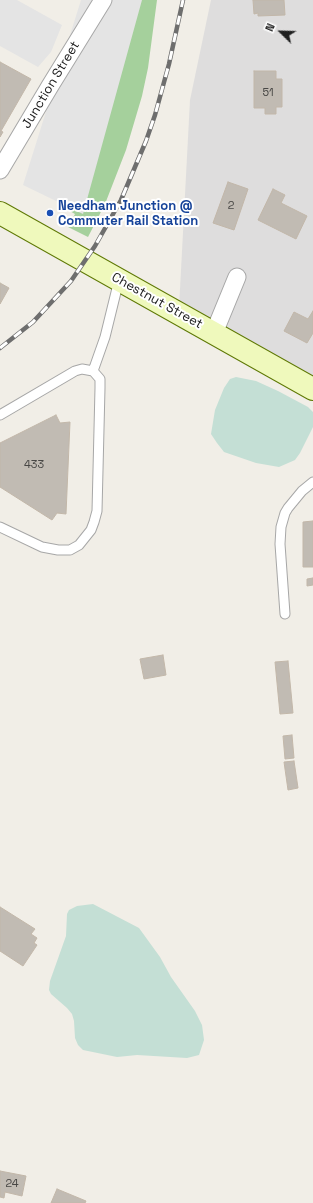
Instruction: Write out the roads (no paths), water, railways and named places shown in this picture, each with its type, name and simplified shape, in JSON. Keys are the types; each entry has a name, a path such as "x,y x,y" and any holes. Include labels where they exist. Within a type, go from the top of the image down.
{"main road":[{"name":"Chestnut Street","path":"0,213 313,389"}],"street":[{"name":"Junction Street","path":"0,170 103,0"},
{"path":"214,333 237,277"}],"lane":[{"path":"93,371 105,337 119,280"},
{"path":"0,415 75,371 82,369 93,371 100,379 96,510 91,530 79,545 70,550 58,550 42,547 0,527"},
{"path":"285,614 280,544 281,527 288,508 302,491 313,482"}],"railway":[{"path":"0,348 33,322 71,281 95,246 121,200 146,141 155,115 169,64 183,0"}],"place":[{"name":"Needham Junction @ Commuter Rail Station","path":"50,213"}]}
